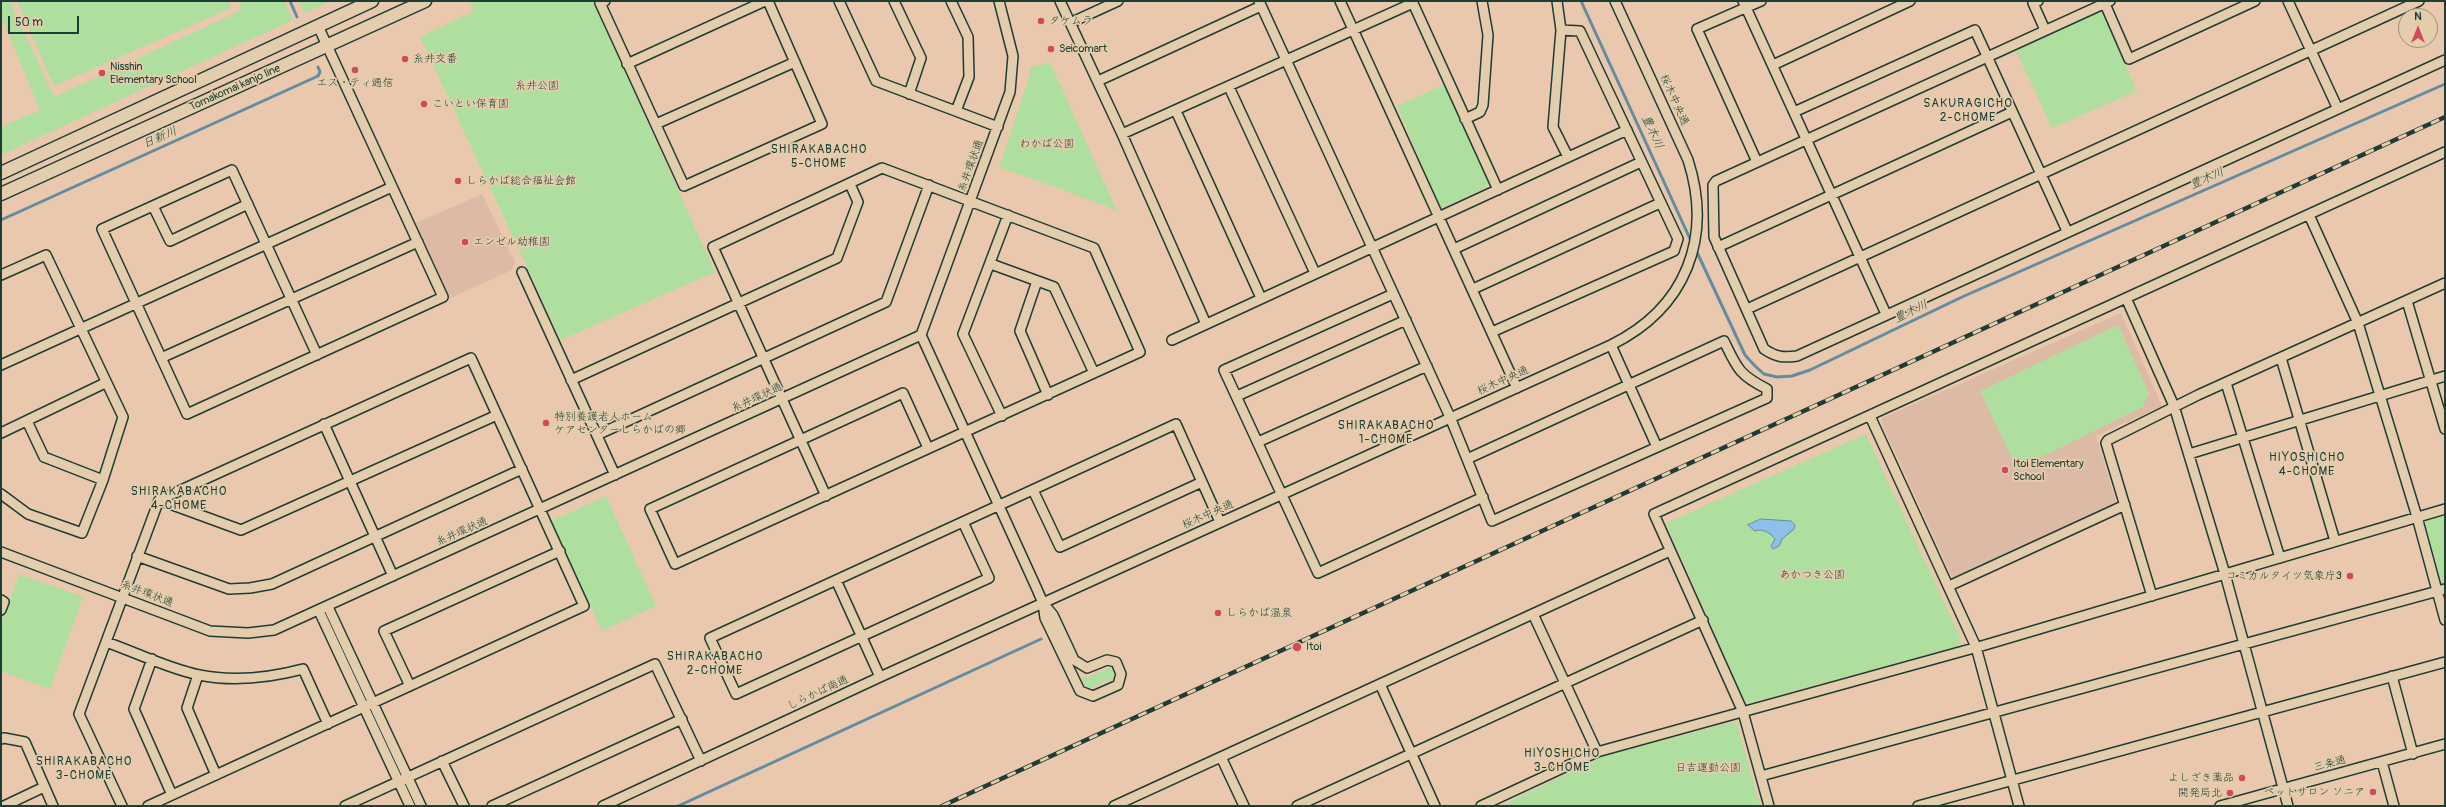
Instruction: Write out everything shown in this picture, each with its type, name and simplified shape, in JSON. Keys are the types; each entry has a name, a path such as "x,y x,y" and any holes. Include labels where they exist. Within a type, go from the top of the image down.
{"main road":[{"name":"Tomakomai kanjo line","path":"1,173 372,1"},
{"name":"Tomakomai kanjo line","path":"1,194 328,47 425,1"}],"street":[{"path":"604,1 600,3 684,186 822,124 768,1"},
{"path":"627,64 765,1"},
{"path":"839,1 876,81 998,127"},
{"path":"894,1 921,58 909,94"},
{"path":"951,1 968,37 969,77 956,110"},
{"name":"糸井環状通","path":"1,552 210,631 248,634 274,630 328,607 921,335 1010,92 1013,72 1013,56 999,1"},
{"path":"1060,1 1122,134 1206,324"},
{"path":"1070,23 1118,1"},
{"path":"1340,1 1517,388"},
{"path":"1465,118 1480,112 1483,105 1488,35 1482,1"},
{"path":"1557,1 1561,30 1553,127 1568,157"},
{"name":"桜木中央通","path":"1043,603 1630,336 1661,309 1686,273 1691,260 1697,236 1698,206 1693,177 1688,160 1615,1"},
{"path":"1757,162 1697,29 1745,4 1761,1"},
{"path":"1773,65 1910,1"},
{"path":"2038,1 2033,3 2046,30"},
{"path":"2255,1 2129,59 2107,2 1716,181 1713,185 1714,236 1764,349 1774,356 1786,358 1797,356 2337,107 2445,60"},
{"path":"2288,1 2337,107"},
{"path":"1747,309 2419,1"},
{"path":"1122,134 1287,61 1412,2 1498,190"},
{"path":"1098,81 1260,4 1450,417 1492,521 1767,398 1766,389 1748,380 1738,369 1724,341 1467,458"},
{"path":"1745,4 1886,314"},
{"path":"317,355 232,170 102,229 188,414 444,297 318,26"},
{"path":"1492,332 1674,251 1678,239 1580,31 1561,30"},
{"path":"1794,112 1975,30 2067,231"},
{"path":"656,124 795,62"},
{"path":"1229,87 1315,273"},
{"path":"1176,111 1261,298"},
{"path":"1718,247 2012,112"},
{"path":"1172,340 1627,130"},
{"path":"1769,806 1743,712 1703,620 1654,514 2445,152"},
{"path":"1454,249 1641,162"},
{"path":"826,496 800,440 713,247 882,168 1094,248 1140,352 1002,416 928,448 826,496 675,564 650,509 800,440 903,393 928,448"},
{"path":"571,380 837,258 858,202 850,184"},
{"path":"597,435 886,302 929,185"},
{"path":"1,365 392,187"},
{"path":"1473,289 1660,203"},
{"path":"153,206 170,241 248,204"},
{"path":"1002,416 963,334 1008,215"},
{"path":"2309,215 2358,323 2417,517 2441,590 2445,620"},
{"path":"161,358 418,242"},
{"path":"1,275 46,255 105,383 123,417 82,533 28,514 1,494"},
{"path":"990,264 1054,288 1094,373"},
{"path":"522,272 616,475"},
{"path":"1037,281 1020,331 1048,395"},
{"path":"2152,596 2106,443 2174,406 2445,283"},
{"path":"1393,294 1224,370 1318,573 1482,497"},
{"path":"2126,298 2174,406 2225,574 2288,806"},
{"path":"2407,300 2445,429"},
{"path":"1237,396 1406,320"},
{"path":"921,335 1043,603 1053,615 1074,660 1087,668 1107,660 1116,662 1121,674 1118,685 1094,696 1080,691 1045,618 1043,603"},
{"path":"1611,345 1656,447"},
{"path":"122,806 79,714 159,500 471,358 584,606 148,806"},
{"path":"2281,358 2335,541"},
{"path":"1258,442 1427,366"},
{"path":"2189,454 2381,397 2445,376"},
{"path":"1,432 105,383"},
{"path":"2226,383 2280,558"},
{"path":"159,500 241,530 497,415"},
{"path":"1870,416 1976,647 2020,806"},
{"path":"27,421 44,457 102,480"},
{"path":"324,424 393,576"},
{"path":"963,522 989,578 736,694 710,638 1176,424 1220,522"},
{"path":"137,556 229,589 250,588 272,584 522,469"},
{"path":"1033,490 1060,547 1202,482"},
{"path":"1949,586 2125,505"},
{"path":"1481,806 1597,752 1976,647 2445,509"},
{"path":"1118,805 1133,802 1221,757 1670,551"},
{"path":"410,686 384,631 560,552"},
{"path":"836,580 880,677"},
{"path":"1761,776 2441,590"},
{"path":"1,600 4,602 1,610"},
{"name":"しらかば南通","path":"603,806 1043,603"},
{"path":"328,607 422,806"},
{"path":"319,611 410,806"},
{"path":"1533,614 1566,682 1597,752"},
{"path":"1297,806 1703,620"},
{"path":"106,642 198,675 252,678 279,676 303,669 328,724"},
{"path":"152,659 134,708 172,795"},
{"path":"1918,806 2445,662"},
{"path":"345,806 365,802 408,776 655,664 701,761"},
{"path":"198,675 187,708 216,774"},
{"path":"2392,676 2413,754"},
{"path":"1380,684 1436,806"},
{"path":"492,806 682,719"},
{"path":"1,739 4,738 24,742 53,806"},
{"name":"三条通","path":"2226,805 2445,744"},
{"path":"1221,757 1244,806"},
{"path":"442,761 464,806"},
{"path":"2382,762 2394,806"},
{"path":"4,806 44,787"}],"shaded area":[{"name":"エンゼル幼稚園","path":"482,194 515,262 512,270 450,298 416,223"},
{"name":"Itoi Elementary School","path":"2121,313 2162,406 2096,436 2117,504 1953,579 1882,424 1882,418"}],"green space":[{"path":"1,1 10,1 54,97 240,11 241,1 284,1 293,20 1,155 1,127 40,110 1,16"},
{"path":"17,1 228,1 231,8 54,86"},
{"path":"299,1 330,1 305,13"},
{"name":"糸井公園","path":"469,1 593,1 715,272 561,340 420,37 474,11"},
{"path":"2099,11 2103,13 2137,91 2052,128 2016,51"},
{"name":"わかば公園","path":"1050,62 1118,213 1109,207 999,167 1028,81 1030,68"},
{"path":"1444,85 1488,182 1486,187 1445,207 1440,207 1397,106"},
{"path":"2118,325 2149,393 2143,407 2017,469 1980,391"},
{"name":"あかつき公園","path":"1866,434 1961,639 1959,646 1749,703 1745,702 1666,523"},
{"path":"606,496 656,606 602,631 551,521"},
{"path":"2445,515 2445,584 2442,582 2424,521"},
{"path":"19,574 83,597 50,689 1,671 1,623"},
{"path":"1110,667 1115,677 1091,688 1086,686 1081,678 1087,678"},
{"name":"日吉運動公園","path":"1736,721 1760,806 1506,806 1505,804 1601,757"}],"water":[{"path":"1761,519 1791,521 1795,525 1794,529 1782,539 1779,546 1773,549 1771,546 1775,539 1769,533 1758,530 1755,531 1748,525"}],"waterway":[{"name":"日新川","path":"290,1 297,17"},
{"name":"豊木川","path":"1581,1 1691,241"},
{"name":"日新川","path":"1,220 318,76 320,72 318,67"},
{"name":"豊木川","path":"1695,248 1745,355 1764,374 1777,377 1792,376 1810,370 1962,297 2445,84"},
{"path":"678,806 1041,639"}],"railway":[{"path":"942,806 2445,117"}],"place":[{"name":"タケムラ","path":"1041,21"},
{"name":"Seicomart","path":"1051,49"},
{"name":"糸井交番","path":"405,59"},
{"name":"エス・ティ通信","path":"355,70"},
{"name":"Nisshin Elementary School","path":"102,73"},
{"name":"こいとい保育園","path":"424,104"},
{"name":"しらかば総合福祉会館","path":"458,181"},
{"name":"エンゼル幼稚園","path":"465,242"},
{"name":"特別養護老人ホーム ケアセンターしらかばの郷","path":"546,423"},
{"name":"Itoi Elementary School","path":"2005,470"},
{"name":"コミカルタイツ気象庁3","path":"2350,576"},
{"name":"しらかば温泉","path":"1218,613"},
{"name":"Itoi","path":"1297,647"},
{"name":"よしざき薬品","path":"2242,778"},
{"name":"ペットサロン ソニア","path":"2373,792"},
{"name":"開発局北","path":"2230,793"}],"district":[{"name":"SAKURAGICHO 2-CHOME","path":"1968,111"},
{"name":"SHIRAKABACHO 5-CHOME","path":"819,157"},
{"name":"SHIRAKABACHO 1-CHOME","path":"1386,433"},
{"name":"HIYOSHICHO 4-CHOME","path":"2307,465"},
{"name":"SHIRAKABACHO 4-CHOME","path":"179,499"},
{"name":"SHIRAKABACHO 2-CHOME","path":"715,664"},
{"name":"HIYOSHICHO 3-CHOME","path":"1562,761"},
{"name":"SHIRAKABACHO 3-CHOME","path":"84,769"}]}
